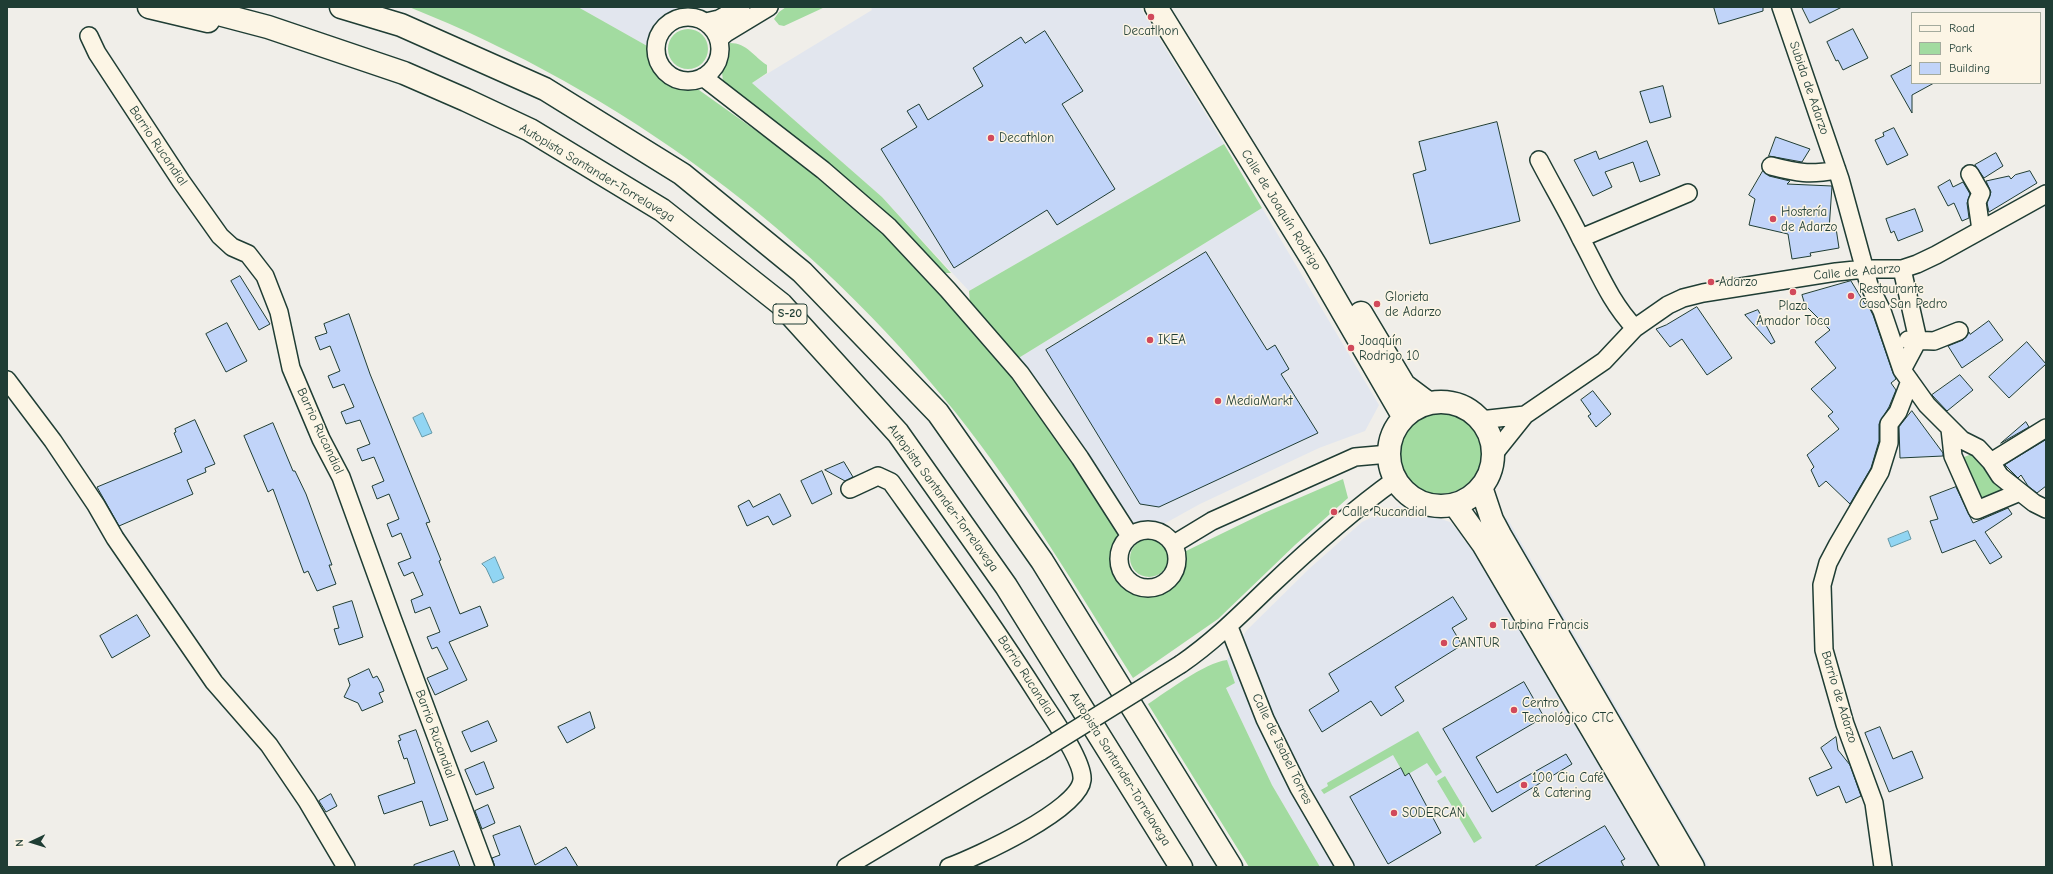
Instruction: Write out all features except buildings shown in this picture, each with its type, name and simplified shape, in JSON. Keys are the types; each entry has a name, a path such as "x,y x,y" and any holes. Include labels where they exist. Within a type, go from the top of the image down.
{"main road":[{"path":"149,7 404,73"},
{"name":"Autopista Santander-Torrelavega","path":"192,7 268,27 404,73 530,130 662,210 781,304 898,433 1006,586 1181,867"},
{"name":"S-20","path":"341,7 401,25 545,89 682,174 802,272 938,413 1042,561 1231,867"},
{"path":"367,7 401,25"},
{"name":"Calle de Joaquín Rodrigo","path":"1156,7 1315,264 1403,416"},
{"name":"Calle de Joaquín Rodrigo","path":"1173,7 1404,385 1428,403"},
{"path":"1447,402 1459,405 1470,411 1480,420 1488,433 1493,455 1489,473 1481,487 1465,500 1455,505 1437,506 1421,502 1405,492 1395,480 1391,470 1389,454 1392,435 1403,416 1428,403 1447,402"},
{"path":"1481,487 1492,520 1500,535 1694,867"},
{"path":"1455,505 1483,544 1673,867"}],"street":[{"path":"706,22 719,20 741,7"},
{"path":"719,39 726,33 769,7"},
{"name":"Subida de Adarzo","path":"1781,7 1837,170 1869,285 1882,311 1906,375"},
{"path":"691,16 706,22 714,30 719,39 720,54 711,71 703,77 686,81 670,75 659,62 656,45 662,30 675,19 691,16"},
{"name":"Barrio Rucandial","path":"89,36 97,53 181,181 220,236 232,248 248,254 266,276 279,312 291,368 321,439 341,477 485,867"},
{"path":"703,77 823,170 888,227 948,290 1020,373 1080,458 1130,536"},
{"path":"1539,160 1581,238 1608,293 1622,314 1635,328"},
{"path":"1771,166 1800,173 1817,173 1837,170"},
{"path":"1970,174 1981,192 1977,202 1981,230"},
{"path":"1581,238 1688,194"},
{"name":"Calle de Adarzo","path":"1493,455 1525,415 1604,361 1635,328 1668,305 1683,298 1703,293 1865,269 1902,269 1930,258 2046,194"},
{"path":"1902,269 1918,340"},
{"path":"1892,339 1934,341 1958,331"},
{"name":"Barrio de Adarzo","path":"1883,867 1874,803 1845,724 1824,650 1821,605 1822,585 1828,562 1880,472 1889,443 1889,424 1898,412 1906,375 1918,340"},
{"path":"1906,375 1927,405 1950,429 1962,440 1978,448 1991,462 2000,476 2034,503 2046,509"},
{"path":"7,380 96,505 115,538 214,682 268,745 307,801 346,867"},
{"name":"Calle de Adarzo","path":"1480,420 1525,415"},
{"path":"1991,462 2046,428"},
{"path":"1950,429 1953,456 1978,510 2020,492"},
{"path":"1174,544 1212,521 1355,457 1389,454"},
{"name":"Barrio Rucandial","path":"850,489 878,476 891,482 990,620 1054,720 1079,764 1082,780 1077,793 1070,801 1026,831 949,867"},
{"path":"846,867 1181,664 1204,648 1305,554 1370,498 1395,480"},
{"path":"1149,529 1158,531 1167,536 1174,544 1178,559 1174,574 1163,585 1147,588 1140,587 1126,578 1119,564 1121,548 1130,536 1139,531 1149,529"},
{"name":"Calle de Isabel Torres","path":"1229,626 1264,719 1299,788 1345,867"}],"shaded area":[{"path":"578,7 679,7 662,16 649,40 649,47"},
{"path":"871,7 1140,7 1224,144 969,291 882,197 752,83 872,10"},
{"path":"1262,208 1379,405 1365,431 1319,448 1200,504 1162,525 1137,525 1134,523 1073,434 1017,359"},
{"path":"1399,506 1416,514 1435,517 1450,522 1461,534 1465,542 1507,518 1709,867 1320,867 1272,785 1226,688 1235,683 1227,660 1247,630 1310,568 1362,522"}],"green space":[{"path":"409,7 578,7 649,47 659,76 677,89 699,90 807,167 855,206 904,252 1002,363 1033,404 1123,533 1115,562 1118,573 1124,582 1132,589 1151,594 1161,592 1170,587 1180,575 1184,552 1264,513 1343,479 1348,498 1295,545 1218,619 1133,678 1048,543 980,445 956,413 900,347 840,286 776,228 709,174 638,125 564,81 488,41"},
{"path":"786,7 825,7 784,26 779,25 774,19 779,12"},
{"path":"692,29 699,32 705,38 708,49 707,57 699,66 692,69 684,69 677,66 669,57 668,45 671,38 680,30"},
{"path":"730,43 741,45 767,65 767,73 752,83 882,197 951,273 943,273 844,176 722,85 722,72 729,58"},
{"path":"1224,144 1262,208 1017,359 970,303 969,291"},
{"path":"1440,410 1456,413 1470,422 1479,436 1482,452 1479,468 1470,482 1456,491 1440,494 1424,491 1410,482 1401,468 1398,452 1401,436 1410,422 1424,413"},
{"path":"1972,454 1976,456 2009,493 1982,504 1961,460"},
{"path":"1149,539 1159,542 1165,548 1168,558 1165,568 1159,574 1149,577 1139,574 1133,568 1130,558 1133,548 1139,542"},
{"path":"1227,660 1235,683 1226,688 1272,785 1320,867 1249,867 1148,704 1197,672 1218,662"},
{"path":"1418,731 1442,772 1436,776 1427,763 1405,776 1393,755 1324,794 1321,790 1328,786 1327,783"},
{"path":"1445,776 1482,838 1474,843 1437,781"}],"water":[{"path":"423,413 432,433 422,437 413,418"},
{"path":"1908,531 1911,539 1891,547 1888,539"},
{"path":"495,557 504,578 493,583 486,568 482,564"}],"place":[{"name":"Decatlhon","path":"1151,17"},
{"name":"Decathlon","path":"991,138"},
{"name":"Hostería de Adarzo","path":"1773,219"},
{"name":"Adarzo","path":"1711,282"},
{"name":"Plaza Amador Toca","path":"1793,292"},
{"name":"Restaurante Casa San Pedro","path":"1851,296"},
{"name":"Glorieta de Adarzo","path":"1377,304"},
{"name":"IKEA","path":"1150,340"},
{"name":"Joaquín Rodrigo 10","path":"1351,348"},
{"name":"MediaMarkt","path":"1218,401"},
{"name":"Calle Rucandial","path":"1334,512"},
{"name":"Turbina Francis","path":"1493,625"},
{"name":"CANTUR","path":"1444,643"},
{"name":"Centro Tecnológico CTC","path":"1514,710"},
{"name":"100 Cia Café & Catering","path":"1524,785"},
{"name":"SODERCAN","path":"1394,813"}]}
